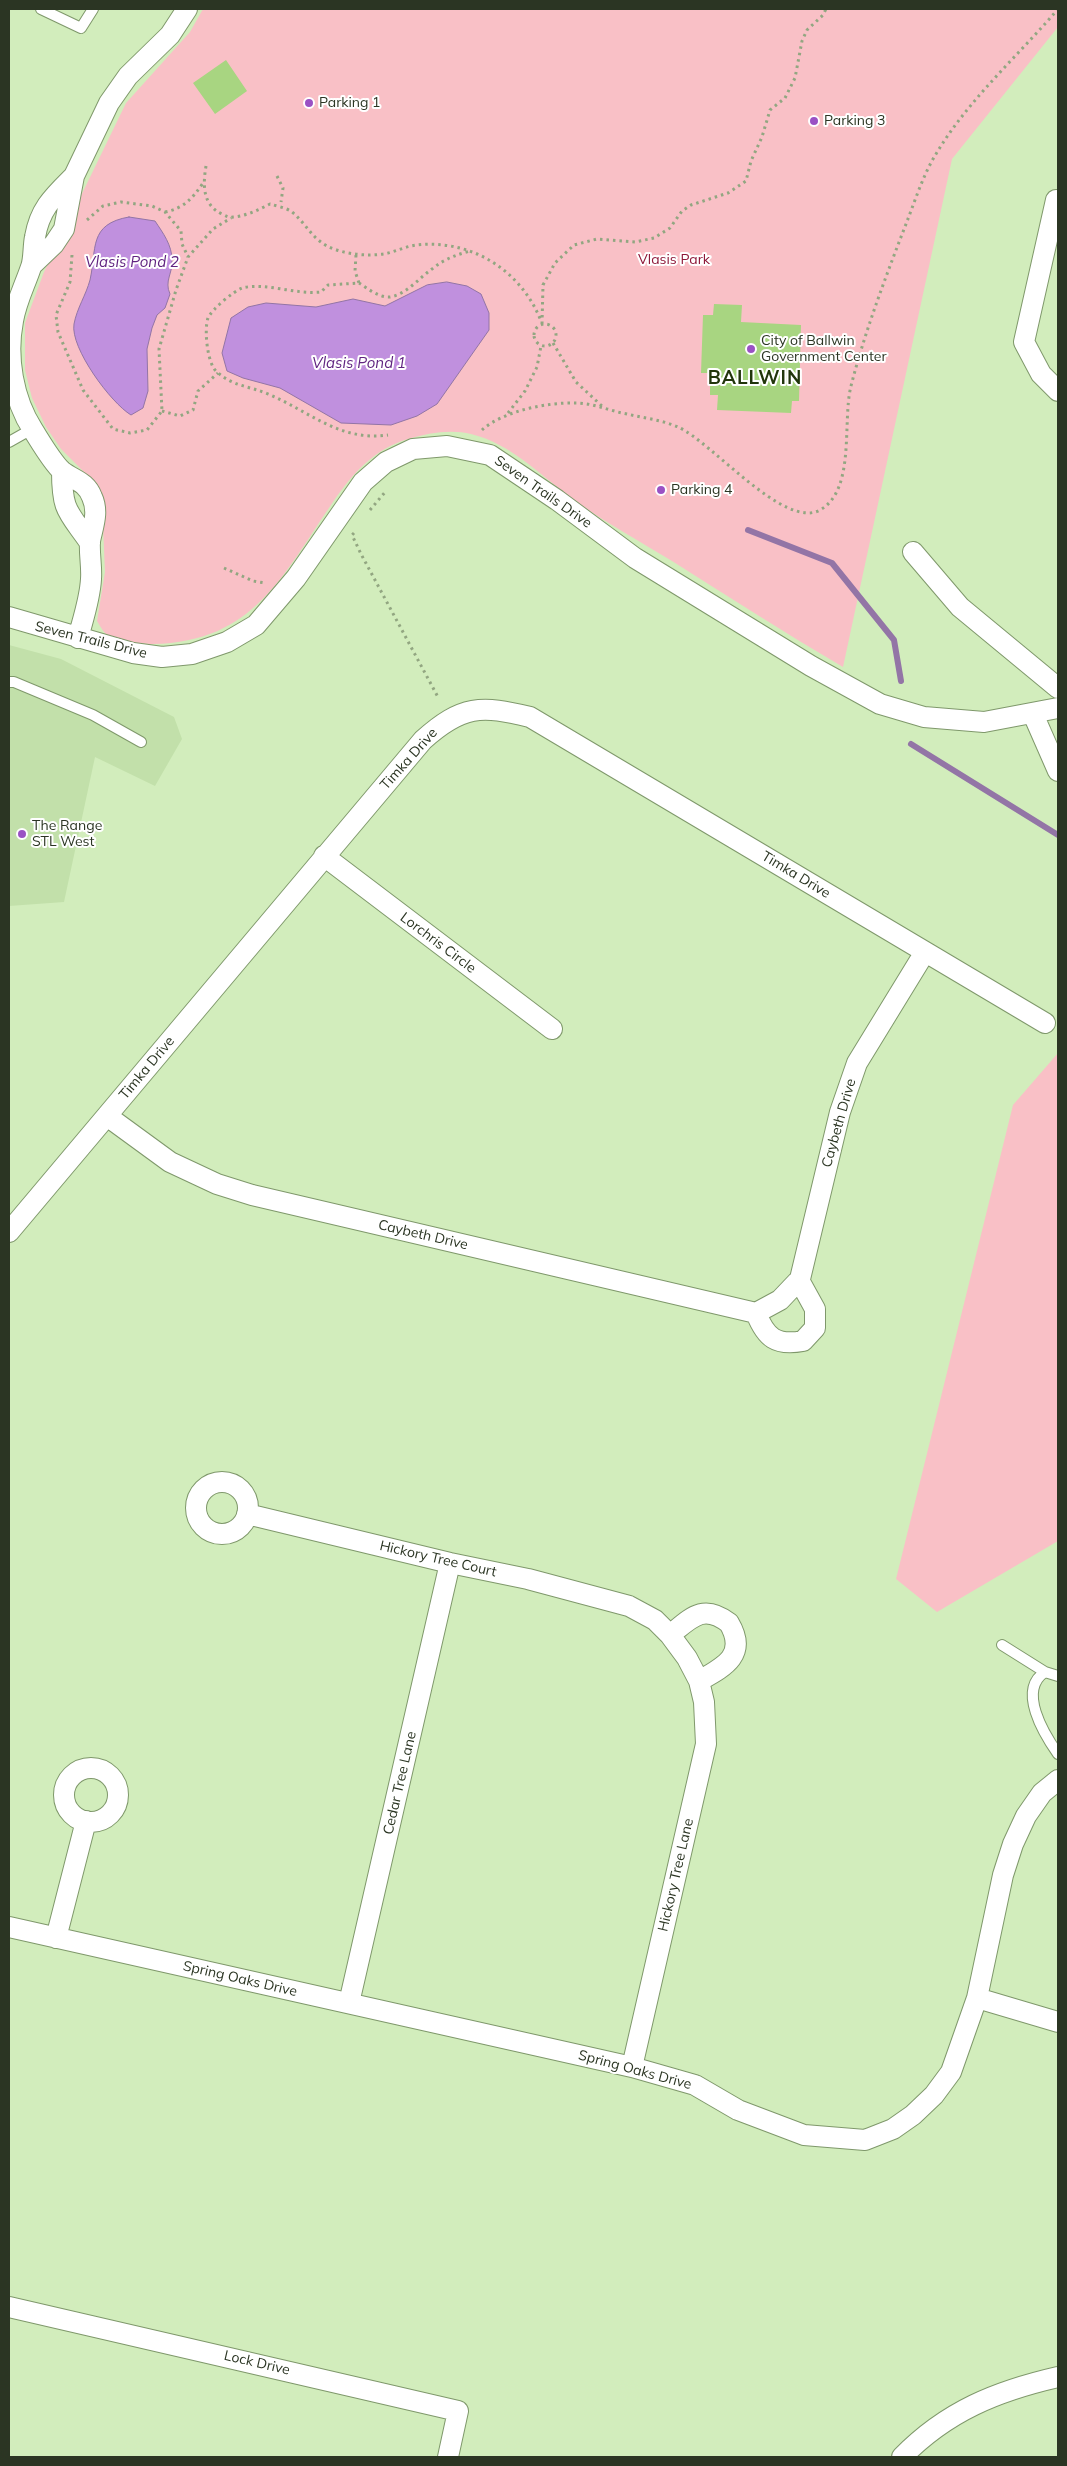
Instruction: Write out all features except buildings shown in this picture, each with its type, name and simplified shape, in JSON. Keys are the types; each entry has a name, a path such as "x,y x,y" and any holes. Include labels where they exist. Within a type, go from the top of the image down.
{"street":[{"path":"32,265 54,244 64,229 74,176 109,103 128,76 170,35 187,9"},
{"path":"74,176 50,201 39,217 32,254 32,265 13,320 10,349 12,375 20,401 32,429 62,471 84,483 92,495 95,508 95,525 90,542 91,582 78,638"},
{"path":"1058,201 1056,200 1024,342 1041,374 1058,391"},
{"name":"Seven Trails Drive","path":"9,618 133,653 162,657 192,654 227,642 256,625 296,578 363,482 386,462 413,449 447,446 490,456 557,500 635,558 811,666 880,704 924,717 984,722 1058,708"},
{"path":"62,471 63,502 66,510 90,542"},
{"path":"913,552 960,607 1058,688"},
{"name":"Timka Drive","path":"9,1232 423,740 444,722 464,712 486,709 530,717 1045,1023"},
{"path":"1034,714 1058,771"},
{"name":"Lorchris Circle","path":"324,856 552,1030"},
{"name":"Caybeth Drive","path":"107,1116 170,1162 217,1184 252,1195 756,1312 780,1300 799,1280 840,1112 857,1062 925,952"},
{"path":"756,1312 761,1325 770,1336 786,1344 803,1341 815,1328 815,1309 799,1280"},
{"name":"Hickory Tree Court","path":"247,1514 450,1563 528,1578 629,1606"},
{"name":"Cedar Tree Lane","path":"349,2004 450,1563"},
{"name":"Hickory Tree Lane","path":"629,1606 655,1620 670,1635 699,1681 704,1702 706,1744 632,2067"},
{"path":"670,1635 701,1613 711,1613 729,1623 736,1642 735,1652 722,1668 699,1681"},
{"name":"Spring Oaks Drive","path":"9,1927 632,2067 695,2085 738,2110 804,2135 865,2140 893,2129 913,2115 934,2095 951,2072 977,1998 1003,1875 1013,1844 1031,1808 1042,1793 1058,1780"},
{"path":"56,1938 86,1821"},
{"path":"977,1998 1058,2022"},
{"name":"Lock Drive","path":"9,2307 458,2411 448,2457"},
{"path":"902,2457 920,2439 973,2404 1019,2386 1058,2377"}],"lane":[{"path":"41,9 81,28 94,9"},
{"path":"9,442 32,429"},
{"path":"9,682 14,682 93,715 141,742"},
{"path":"1002,1645 1045,1672 1058,1676"},
{"path":"1045,1672 1038,1677 1034,1686 1034,1704 1037,1718 1058,1754"}],"path":[{"path":"542,324 543,285 555,263 574,245 597,238 635,242 654,238 670,228 682,211 691,205 728,193 746,181 751,161 762,137 770,110 784,98 795,78 802,40 807,30 826,9"},
{"path":"482,430 492,421 508,414 576,403 604,408 678,427 718,454 765,495 791,510 808,514 821,510 841,486 851,388 900,241 935,155 966,110 1058,9"},
{"path":"206,166 203,183 206,198 216,211 231,218"},
{"path":"277,176 283,188 281,202"},
{"path":"165,212 180,209 193,198 203,183"},
{"path":"83,224 103,206 121,202 152,206 165,212 181,231 182,244 188,257"},
{"path":"72,247 70,282 56,315 58,332 83,390 112,429 130,433 147,430 162,411 158,349 169,310 188,257 214,229 231,218 250,214 270,204 291,211 312,236 333,249 356,255 383,254 416,245 456,246 484,256 508,274 535,307 542,324"},
{"path":"388,434 353,435 338,431 267,393 237,386 214,369 206,343 208,317 222,301 241,288 266,287 308,294 321,292 328,285 359,283 374,293 389,297 405,291 432,268 451,256 470,251"},
{"path":"356,255 355,271 359,283"},
{"path":"542,324 549,324 556,331 556,338 552,344 541,346 536,342 533,335 536,328 542,324"},
{"path":"552,344 576,382 604,408"},
{"path":"508,414 525,391 537,367 541,346"},
{"path":"162,411 180,416 193,410 198,391 218,373"},
{"path":"366,515 390,486"},
{"path":"357,527 352,535 361,554 439,699"},
{"path":"224,568 254,580 269,583"}],"shaded area":[{"path":"9,645 61,659 174,717 182,739 155,786 95,757 64,902 9,906"}],"green space":[{"name":"Vlasis Park","path":"203,9 1058,9 1058,27 952,159 843,667 589,511 528,463 501,446 471,434 456,432 431,433 396,443 365,463 341,491 280,579 262,600 241,618 217,631 188,640 153,644 121,640 105,633 97,621 105,572 103,526 91,479 61,449 46,427 32,398 25,370 25,323 44,272 126,103 190,32"},
{"path":"1058,1053 1058,1541 937,1612 896,1579 1013,1105"}],"water":[{"name":"Vlasis Pond 2","path":"129,217 155,221 169,244 172,255 168,281 170,294 165,308 157,315 147,349 148,391 143,408 131,415 103,387 85,360 74,334 77,312 90,280 95,248 100,232 116,220"},
{"name":"Vlasis Pond 1","path":"447,282 467,286 481,294 489,313 489,330 437,404 417,416 391,425 341,423 280,388 243,378 227,371 222,353 231,318 248,307 266,303 316,307 353,299 385,306 427,285"}],"waterway":[{"path":"748,530 832,563 894,640 901,681"},
{"path":"911,744 1058,835"}],"place":[{"name":"Parking 1","path":"309,103"},
{"name":"Parking 3","path":"814,121"},
{"name":"City of Ballwin Government Center","path":"751,349"},
{"name":"Parking 4","path":"661,490"},
{"name":"The Range STL West","path":"22,834"}],"district":[{"name":"BALLWIN","path":"755,378"}]}
